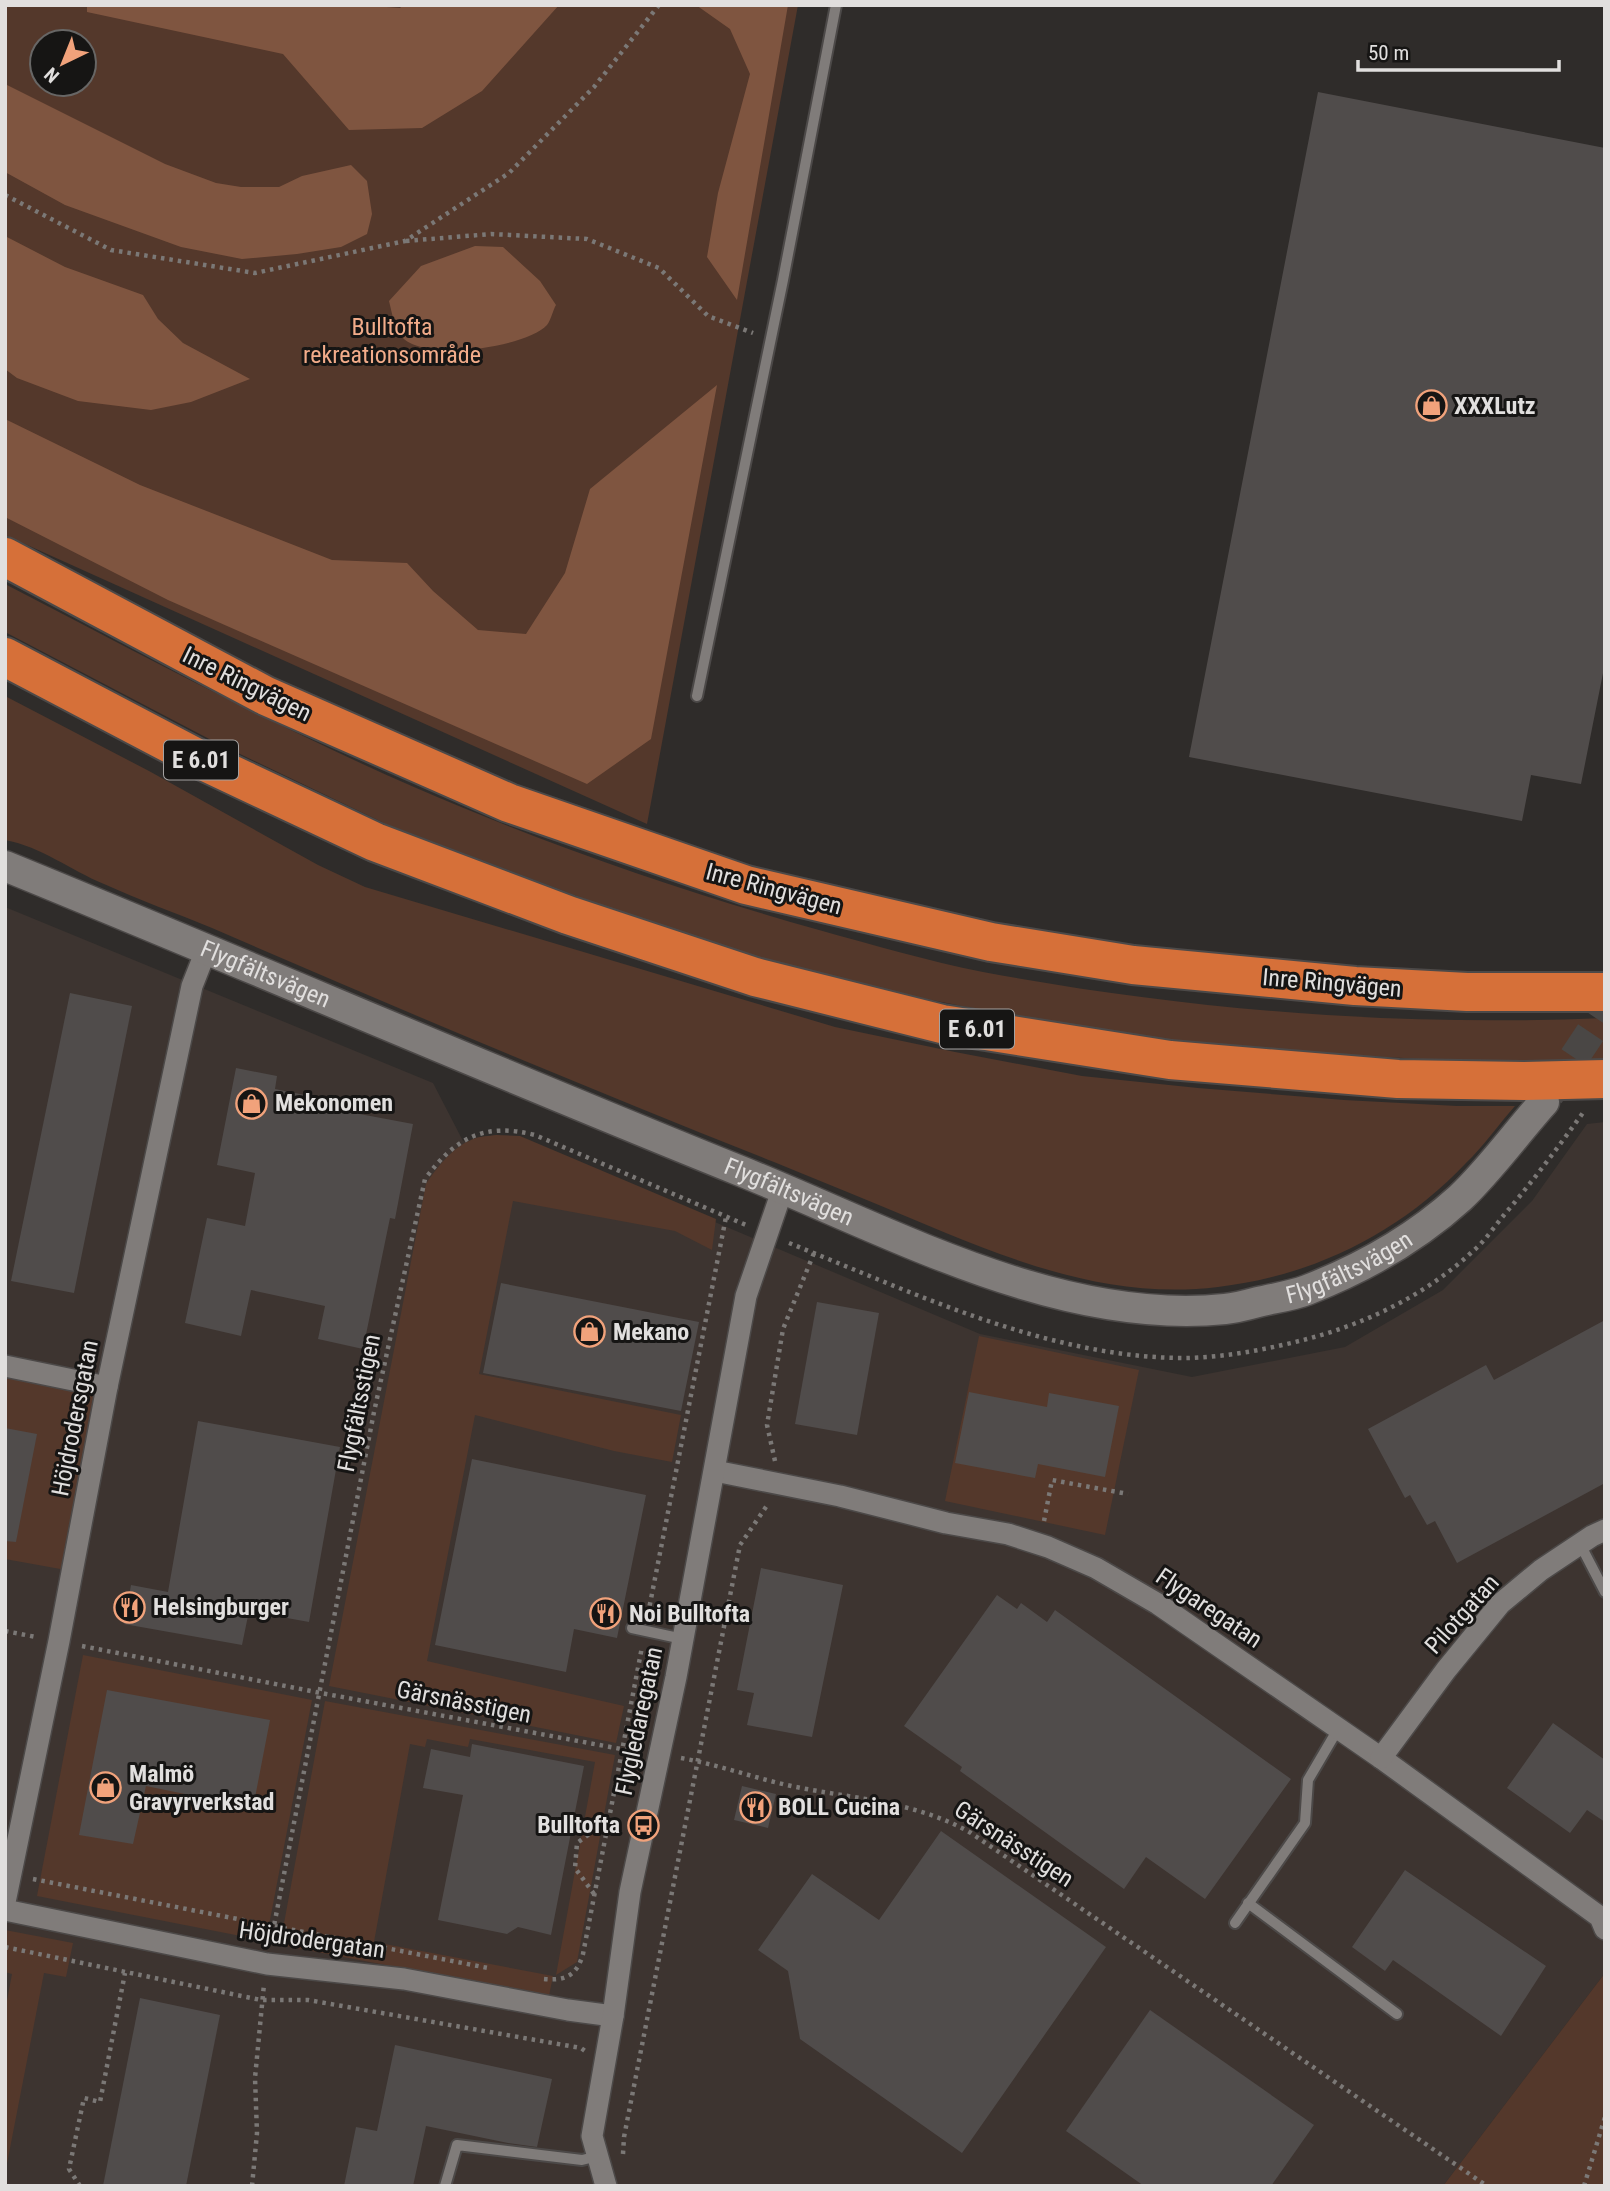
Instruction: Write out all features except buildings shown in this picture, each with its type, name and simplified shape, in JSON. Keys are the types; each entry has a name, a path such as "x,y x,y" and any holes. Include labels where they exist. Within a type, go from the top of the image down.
{"highway":[{"name":"Inre Ringvägen","path":"5,558 266,696 509,803 746,886 991,942 1133,965 1355,986 1467,992 1605,992"},
{"name":"E 6.01","path":"14,663 199,759 375,842 568,915 755,977 943,1024 1170,1060 1398,1079 1605,1079"}],"street":[{"name":"Flygfältsvägen","path":"5,866 872,1227 1013,1281 1091,1301 1162,1311 1227,1309 1305,1291 1396,1248 1461,1197 1544,1102"},
{"name":"Höjdrodersgatan","path":"5,1902 59,1641 107,1387 192,986 207,948"},
{"name":"Flygledaregatan","path":"606,2186 592,2136 613,2016 630,1892 683,1639 746,1296 783,1188"},
{"path":"5,1366 107,1387"},
{"name":"Flygaregatan","path":"715,1471 840,1496 946,1523 1008,1534 1097,1569 1139,1592 1381,1758 1600,1917 1605,1929"},
{"name":"Pilotgatan","path":"1381,1758 1446,1670 1500,1604 1541,1570 1605,1530"},
{"name":"Höjdrodergatan","path":"5,1910 267,1964 404,1979 613,2016"}],"lane":[{"path":"697,696 836,5"},
{"path":"1580,1544 1605,1592"},
{"path":"632,1628 683,1639"},
{"path":"1235,1923 1305,1823 1308,1780 1338,1728"},
{"path":"1248,1903 1397,2014"},
{"path":"445,2186 457,2144 570,2160 597,2156"}],"path":[{"path":"405,241 509,173 594,87 659,5"},
{"path":"5,195 111,250 255,273 405,241 491,234 587,239 659,268 708,316 770,340"},
{"name":"Flygfältsstigen","path":"321,1693 374,1412 419,1199 425,1179 447,1151 474,1135 488,1131 519,1131 768,1234"},
{"path":"538,1978 566,1979 575,1972 583,1954 726,1217"},
{"path":"624,2162 624,2137 740,1545 780,1485 766,1425 783,1329 814,1253"},
{"path":"1039,1544 1052,1480 1128,1494"},
{"path":"5,1631 321,1693"},
{"name":"Gärsnässtigen","path":"321,1693 623,1750 699,1761 793,1786 905,1806 946,1819 983,1841 1487,2186"},
{"path":"595,1894 575,1868 577,1843 610,1819"},
{"path":"11,1874 498,1970"},
{"path":"5,1947 261,2000 309,2000 562,2045"},
{"path":"80,2186 69,2169 85,2098 100,2102 125,1973"},
{"path":"1584,2186 1605,2117"}],"shaded area":[{"path":"87,5 360,5 400,8 403,5 559,5 482,91 422,128 349,130 283,54 87,12"},
{"path":"696,5 788,5 737,300 707,257 718,193 750,74 730,29"},
{"path":"5,84 28,96 28,98 33,98 165,164 216,183 241,187 279,187 302,176 351,165 367,181 372,214 367,234 341,247 242,259 181,247 65,205 5,172"},
{"path":"5,236 65,267 143,295 158,319 183,343 250,379 191,402 151,410 78,401 17,378 5,369"},
{"path":"475,246 503,247 540,281 556,305 547,325 518,340 474,349 431,349 414,345 402,337 395,324 389,301 421,266"},
{"path":"717,385 651,739 587,784 168,600 5,517 5,419 140,485 332,560 407,563 433,591 478,630 526,634 565,573 590,489"},
{"path":"5,907 433,1083 463,1141 544,1150 980,1334 1192,1377 1345,1347 1443,1290 1532,1201 1587,1124 1605,1122 1605,1973 1443,2186 5,2186"}],"green space":[{"name":"Bulltofta rekreationsområde","path":"5,5 798,5 647,824 5,535"},
{"path":"5,584 259,714 414,787 563,847 767,915 962,968 1060,985 1215,1006 1293,1013 1449,1020 1605,1018 1605,1060 1494,1063 1198,1044 1077,1027 876,989 683,936 386,824 215,742 5,632"},
{"path":"5,696 149,771 318,865 365,887 835,1027 1082,1076 1344,1100 1515,1106 1473,1156 1413,1210 1353,1247 1288,1273 1218,1287 1172,1290 1128,1287 1042,1268 958,1238 562,1076 117,890 31,848 5,840"},
{"path":"496,1135 520,1136 716,1219 712,1250 675,1231 513,1201 479,1374 681,1415 672,1462 614,1451 475,1415 427,1661 624,1706 616,1743 329,1686 426,1184 441,1164 466,1142"},
{"path":"979,1336 1139,1370 1105,1535 945,1501"},
{"path":"5,1373 101,1393 66,1570 5,1559"},
{"path":"83,1655 312,1700 266,1941 37,1896"},
{"path":"325,1701 615,1755 577,1962 556,1975 595,1762 470,1739 468,1747 427,1739 425,1747 410,1744 374,1942 553,1976 549,1996 280,1945"},
{"path":"5,1930 73,1943 66,1977 44,1973 5,2174 5,2011 12,1974 5,1972"},
{"path":"1605,1973 1605,2186 1443,2186"}],"tunnel":[{"path":"1549,1095 1605,1011"}],"place":[{"name":"XXXLutz","path":"1431,406"},
{"name":"Mekonomen","path":"252,1103"},
{"name":"Mekano","path":"590,1332"},
{"name":"Helsingburger","path":"130,1607"},
{"name":"Noi Bulltofta","path":"606,1614"},
{"name":"Malmö Gravyrverkstad","path":"106,1788"},
{"name":"BOLL Cucina","path":"755,1807"},
{"name":"Bulltofta","path":"643,1825"}]}
